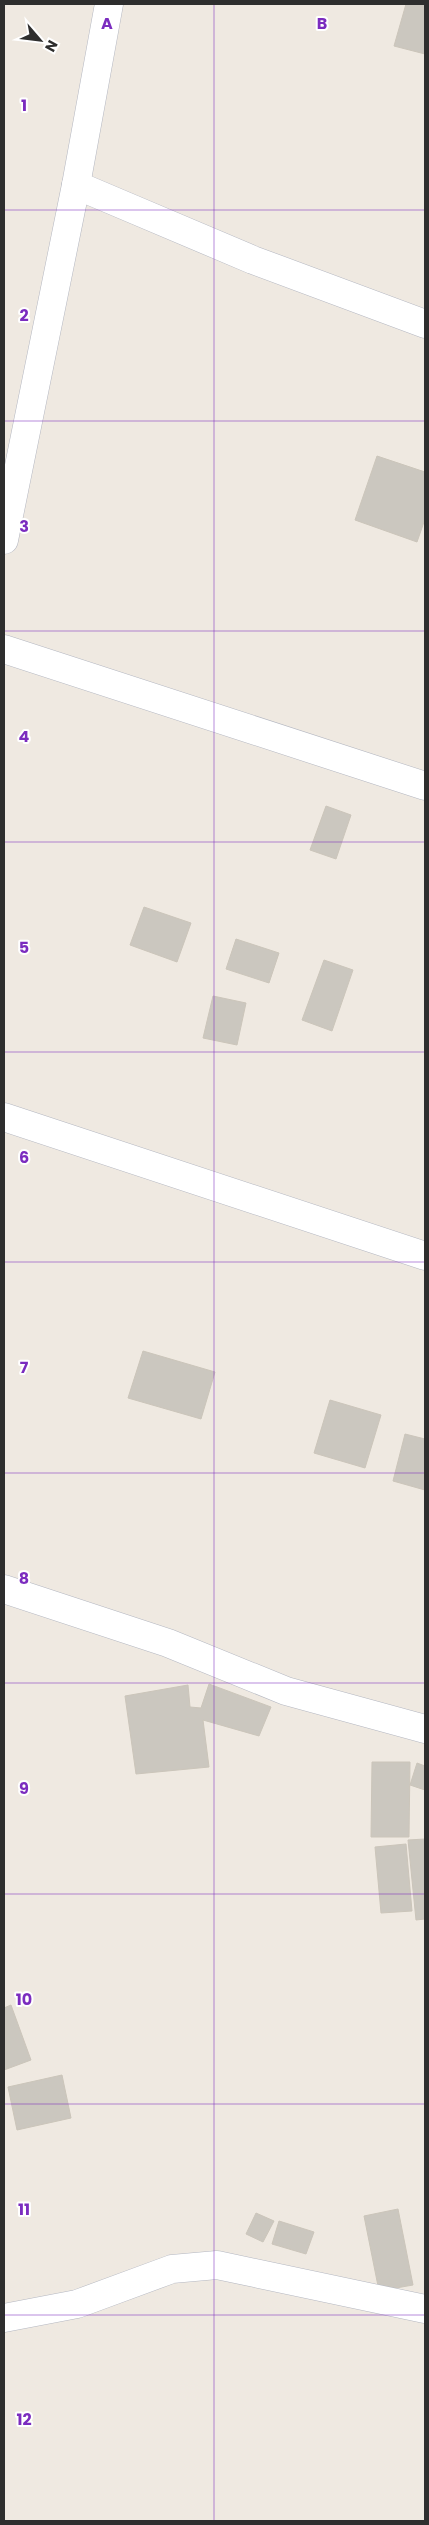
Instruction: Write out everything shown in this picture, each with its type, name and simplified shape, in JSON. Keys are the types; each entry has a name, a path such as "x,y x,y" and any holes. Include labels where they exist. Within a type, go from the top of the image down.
{"street":[{"path":"4,540 76,185 109,4"},
{"path":"76,185 253,260 425,324"},
{"path":"4,649 425,786"},
{"path":"4,1117 425,1256"},
{"path":"4,1589 168,1643 286,1691 425,1729"},
{"path":"4,2318 77,2304 172,2269 217,2265 425,2309"}],"building":[{"path":"406,4 425,4 425,54 394,46"},
{"path":"377,456 425,472 425,519 417,542 355,520"},
{"path":"326,806 351,815 336,859 310,850"},
{"path":"144,907 191,923 177,962 130,945"},
{"path":"236,939 279,953 269,983 226,969"},
{"path":"324,960 353,970 332,1031 302,1020"},
{"path":"213,996 246,1003 237,1045 203,1038"},
{"path":"143,1351 215,1372 201,1419 128,1398"},
{"path":"330,1400 381,1415 365,1468 314,1453"},
{"path":"405,1434 425,1439 425,1490 393,1481"},
{"path":"209,1684 271,1707 259,1736 203,1720 209,1767 136,1774 125,1696 188,1685 190,1707 201,1708"},
{"path":"372,1762 410,1762 409,1837 371,1837"},
{"path":"417,1763 425,1766 425,1790 410,1785"},
{"path":"425,1839 425,1919 416,1920 408,1840"},
{"path":"406,1844 412,1911 381,1913 375,1847"},
{"path":"11,2005 31,2060 4,2070 4,2008"},
{"path":"62,2075 71,2118 17,2130 8,2087"},
{"path":"398,2209 413,2285 379,2291 364,2216"},
{"path":"256,2213 274,2221 263,2242 246,2234"},
{"path":"279,2221 314,2232 306,2254 272,2244"}]}
